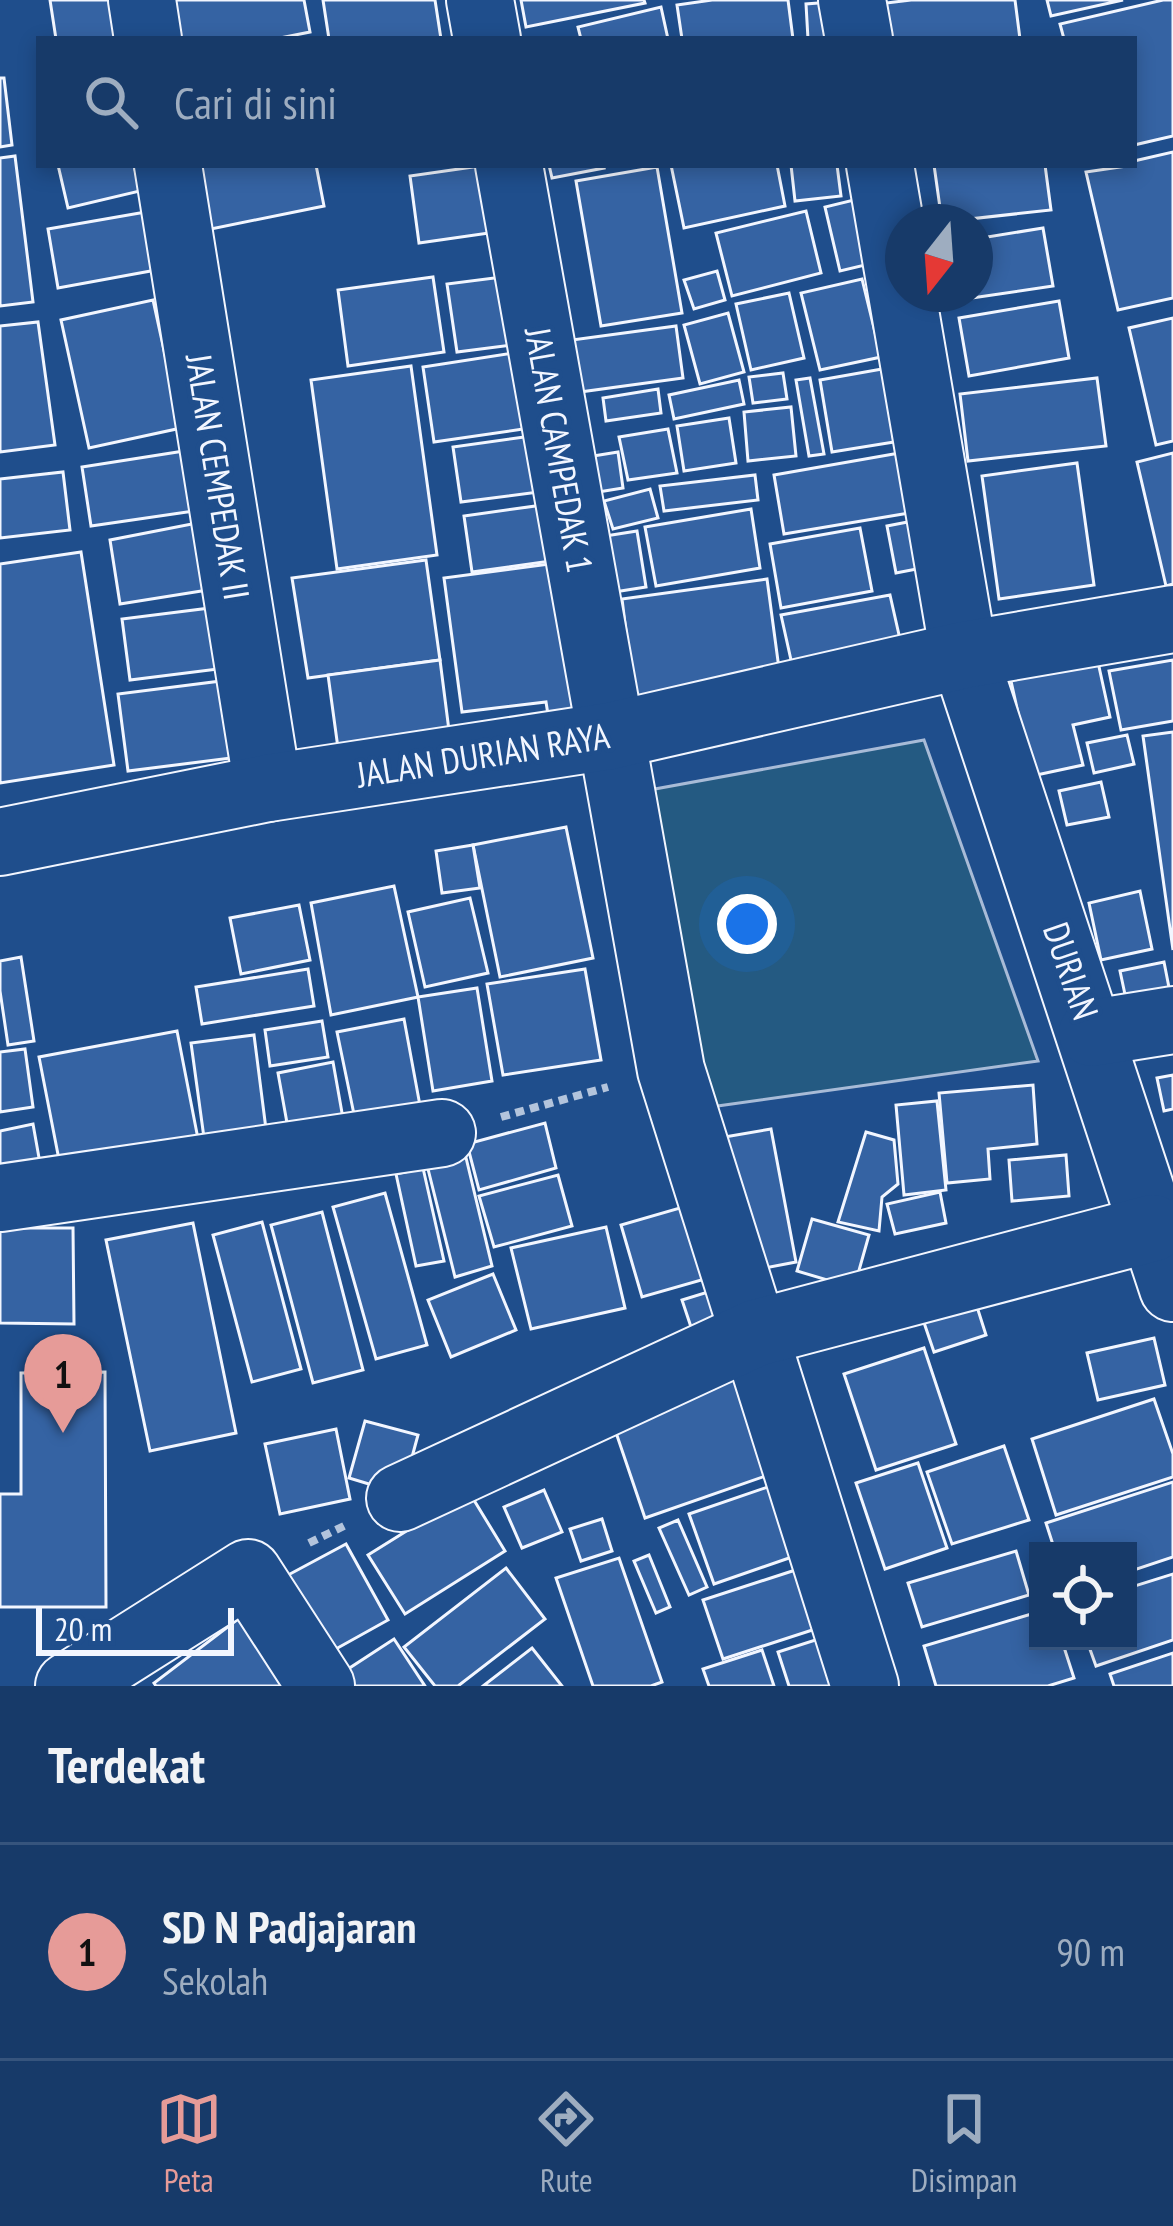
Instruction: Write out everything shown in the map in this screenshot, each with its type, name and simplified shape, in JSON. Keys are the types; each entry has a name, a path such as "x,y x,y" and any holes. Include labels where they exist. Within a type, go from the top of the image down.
{"street":[{"path":"142,0 148,36"},
{"path":"480,0 486,36"},
{"path":"852,0 858,36"},
{"name":"JALAN CEMPEDAK II","path":"168,168 268,788"},
{"name":"JALAN CAMPEDAK 1","path":"510,168 671,1070 865,1686"},
{"name":"DURIAN","path":"881,168 964,655 1163,1258"},
{"name":"JALAN DURIAN RAYA","path":"0,842 268,788 610,736 964,655 1173,619"},
{"path":"1092,1034 1173,1020"},
{"path":"0,1198 442,1133"},
{"path":"400,1498 757,1333 1163,1258"},
{"path":"69,1686 248,1573 321,1686"}],"path":[{"path":"442,1133 671,1070"},
{"path":"248,1573 400,1498"}],"shaded area":[{"path":"924,740 1038,1061 703,1108 633,793"}],"building":[{"path":"50,0 133,0 139,36 56,36"},
{"path":"160,0 304,0 310,32 290,36 167,36"},
{"path":"323,0 435,0 441,36 329,36"},
{"path":"521,0 644,0 645,3 526,27"},
{"path":"788,0 793,36 682,36 677,5"},
{"path":"1015,0 1020,36 882,36 878,4"},
{"path":"1047,0 1123,0 1051,16"},
{"path":"1173,0 1173,136 1137,144 1137,36 1063,36 1060,24"},
{"path":"831,2 833,36 808,36 806,4"},
{"path":"661,7 667,36 580,36 578,27"},
{"path":"0,78 4,78 12,145 0,147"},
{"path":"1173,152 1173,298 1118,310 1086,172 1137,168 1137,160"},
{"path":"15,156 33,302 0,306 0,158"},
{"path":"59,168 135,168 140,191 68,208"},
{"path":"200,168 317,168 324,206 211,229"},
{"path":"480,168 489,233 419,243 410,176"},
{"path":"550,168 604,168 552,178"},
{"path":"657,168 682,313 601,326 576,181"},
{"path":"672,168 778,168 785,206 684,228"},
{"path":"791,168 837,168 841,196 795,201"},
{"path":"934,168 1045,168 1051,210 993,216 993,204 939,204"},
{"path":"862,198 878,262 840,271 825,207"},
{"path":"157,210 167,268 58,288 48,229"},
{"path":"806,211 821,273 732,296 716,233"},
{"path":"1043,228 1053,286 993,295 993,236"},
{"path":"717,271 725,300 694,309 684,280"},
{"path":"518,275 527,343 457,352 447,284"},
{"path":"433,277 444,352 348,366 338,290"},
{"path":"862,279 881,357 820,370 801,293"},
{"path":"789,293 804,358 751,370 736,304"},
{"path":"153,300 181,428 89,448 61,320"},
{"path":"1059,301 1069,358 969,376 959,318"},
{"path":"728,313 744,372 700,384 684,325"},
{"path":"1173,318 1173,441 1156,445 1129,328"},
{"path":"38,322 55,445 0,452 0,326"},
{"path":"676,326 683,378 580,392 572,340"},
{"path":"519,352 530,428 434,442 423,367"},
{"path":"411,366 437,555 337,569 311,380"},
{"path":"882,369 894,442 832,452 820,380"},
{"path":"783,373 787,399 753,403 749,377"},
{"path":"810,378 824,454 809,456 796,380"},
{"path":"1097,378 1106,446 968,461 960,394"},
{"path":"739,380 744,404 674,419 669,395"},
{"path":"658,389 661,413 606,421 603,398"},
{"path":"791,407 796,456 748,461 744,412"},
{"path":"729,418 736,463 684,471 677,426"},
{"path":"668,429 677,473 628,480 619,437"},
{"path":"546,434 554,490 461,502 453,447"},
{"path":"184,451 194,511 91,526 82,467"},
{"path":"618,452 623,488 592,493 587,457"},
{"path":"905,452 915,512 784,534 774,475"},
{"path":"1173,453 1173,584 1166,586 1137,462"},
{"path":"1077,463 1094,585 999,599 982,476"},
{"path":"63,472 70,530 0,538 0,479"},
{"path":"755,475 758,500 664,511 660,486"},
{"path":"650,489 658,518 613,529 604,501"},
{"path":"557,503 565,559 472,572 464,516"},
{"path":"751,509 760,568 656,586 645,527"},
{"path":"923,519 932,566 896,573 887,526"},
{"path":"202,522 214,589 120,604 110,540"},
{"path":"860,528 872,591 781,608 770,544"},
{"path":"637,531 646,587 608,593 599,537"},
{"path":"81,552 114,765 0,783 0,564"},
{"path":"426,560 440,660 308,678 292,578"},
{"path":"572,561 596,734 552,740 546,702 462,712 444,578"},
{"path":"767,579 782,691 636,713 622,599"},
{"path":"890,595 904,657 795,678 781,615"},
{"path":"218,607 226,668 130,680 122,619"},
{"path":"1096,653 1110,717 1073,725 1083,765 1032,776 1009,672"},
{"path":"440,660 452,754 341,770 328,675"},
{"path":"1173,660 1173,721 1121,730 1109,671"},
{"path":"229,680 239,757 128,771 118,694"},
{"path":"1173,732 1173,950 1143,736"},
{"path":"1127,735 1134,764 1094,773 1087,743"},
{"path":"1101,782 1109,817 1067,825 1059,791"},
{"path":"566,827 593,958 500,977 473,845"},
{"path":"473,845 480,888 442,893 436,851"},
{"path":"394,886 418,997 331,1015 311,903"},
{"path":"1140,891 1152,949 1101,960 1089,903"},
{"path":"470,898 488,973 425,987 408,912"},
{"path":"299,905 310,960 241,974 230,918"},
{"path":"21,957 34,1041 8,1045 0,961"},
{"path":"1164,962 1173,1008 1130,1018 1120,971"},
{"path":"308,969 314,1006 202,1024 196,987"},
{"path":"585,969 601,1060 503,1075 487,984"},
{"path":"477,988 492,1081 433,1091 418,997"},
{"path":"404,1019 421,1111 356,1124 337,1032"},
{"path":"322,1021 328,1057 270,1066 265,1030"},
{"path":"177,1031 200,1149 62,1175 39,1057"},
{"path":"254,1035 267,1137 205,1145 191,1043"},
{"path":"25,1049 33,1107 0,1112 0,1052"},
{"path":"333,1062 344,1124 289,1134 278,1073"},
{"path":"1173,1075 1173,1109 1164,1111 1157,1078"},
{"path":"1033,1085 1037,1144 988,1149 990,1179 947,1183 939,1093"},
{"path":"937,1101 946,1190 904,1195 896,1105"},
{"path":"545,1123 556,1168 479,1190 467,1144"},
{"path":"33,1124 41,1169 0,1177 0,1131"},
{"path":"771,1129 796,1262 738,1273 713,1139"},
{"path":"866,1132 894,1140 898,1184 882,1197 879,1231 838,1222"},
{"path":"462,1141 492,1266 455,1277 424,1153"},
{"path":"1066,1155 1069,1196 1012,1201 1009,1160"},
{"path":"423,1168 444,1261 416,1266 396,1174"},
{"path":"558,1175 572,1226 494,1247 479,1196"},
{"path":"940,1192 946,1223 895,1234 887,1204"},
{"path":"385,1193 427,1345 376,1359 333,1207"},
{"path":"697,1203 719,1275 642,1297 621,1225"},
{"path":"322,1212 363,1370 313,1383 271,1225"},
{"path":"812,1219 869,1235 854,1288 797,1271"},
{"path":"262,1222 301,1369 252,1382 213,1235"},
{"path":"193,1223 236,1433 150,1451 106,1240"},
{"path":"606,1227 625,1308 531,1329 511,1248"},
{"path":"0,1228 73,1228 74,1324 0,1323"},
{"path":"493,1274 516,1330 451,1357 428,1300"},
{"path":"724,1287 738,1327 696,1342 682,1300"},
{"path":"971,1288 986,1335 934,1352 918,1305"},
{"path":"1154,1338 1165,1385 1098,1400 1087,1353"},
{"path":"924,1348 956,1444 876,1470 844,1374"},
{"path":"758,1362 794,1466 645,1518 609,1412"},
{"path":"105,1372 106,1607 0,1607 0,1494 21,1494 21,1373"},
{"path":"1154,1399 1173,1454 1173,1477 1056,1515 1032,1439"},
{"path":"365,1421 418,1435 402,1494 349,1478"},
{"path":"336,1429 350,1499 280,1514 265,1444"},
{"path":"1004,1446 1029,1520 952,1544 927,1472"},
{"path":"918,1463 947,1548 885,1569 856,1483"},
{"path":"794,1478 818,1548 714,1584 689,1514"},
{"path":"1173,1482 1173,1557 1137,1569 1137,1542 1052,1542 1046,1523"},
{"path":"544,1490 562,1532 522,1548 504,1507"},
{"path":"469,1492 505,1551 405,1614 368,1555"},
{"path":"602,1519 612,1551 581,1561 570,1529"},
{"path":"678,1520 707,1587 689,1595 659,1528"},
{"path":"346,1544 388,1620 316,1660 275,1582"},
{"path":"1016,1551 1029,1595 922,1627 908,1583"},
{"path":"649,1555 670,1607 656,1613 634,1561"},
{"path":"619,1558 662,1682 651,1686 593,1686 556,1578"},
{"path":"817,1563 837,1622 723,1659 703,1600"},
{"path":"506,1568 545,1619 458,1686 435,1686 404,1647"},
{"path":"1173,1574 1173,1640 1096,1666 1090,1650 1137,1650 1137,1585"},
{"path":"246,1613 287,1686 156,1686 154,1683"},
{"path":"1029,1615 1029,1650 1065,1650 1074,1678 1048,1686 936,1686 924,1646"},
{"path":"834,1634 861,1686 789,1686 778,1652"},
{"path":"394,1639 425,1686 355,1686 345,1671"},
{"path":"532,1648 562,1686 483,1686"},
{"path":"762,1650 774,1686 709,1686 703,1669"},
{"path":"1173,1653 1173,1686 1114,1686 1110,1674"}],"place":[{"name":"SD N Padjajaran","path":"63,1433"}]}
